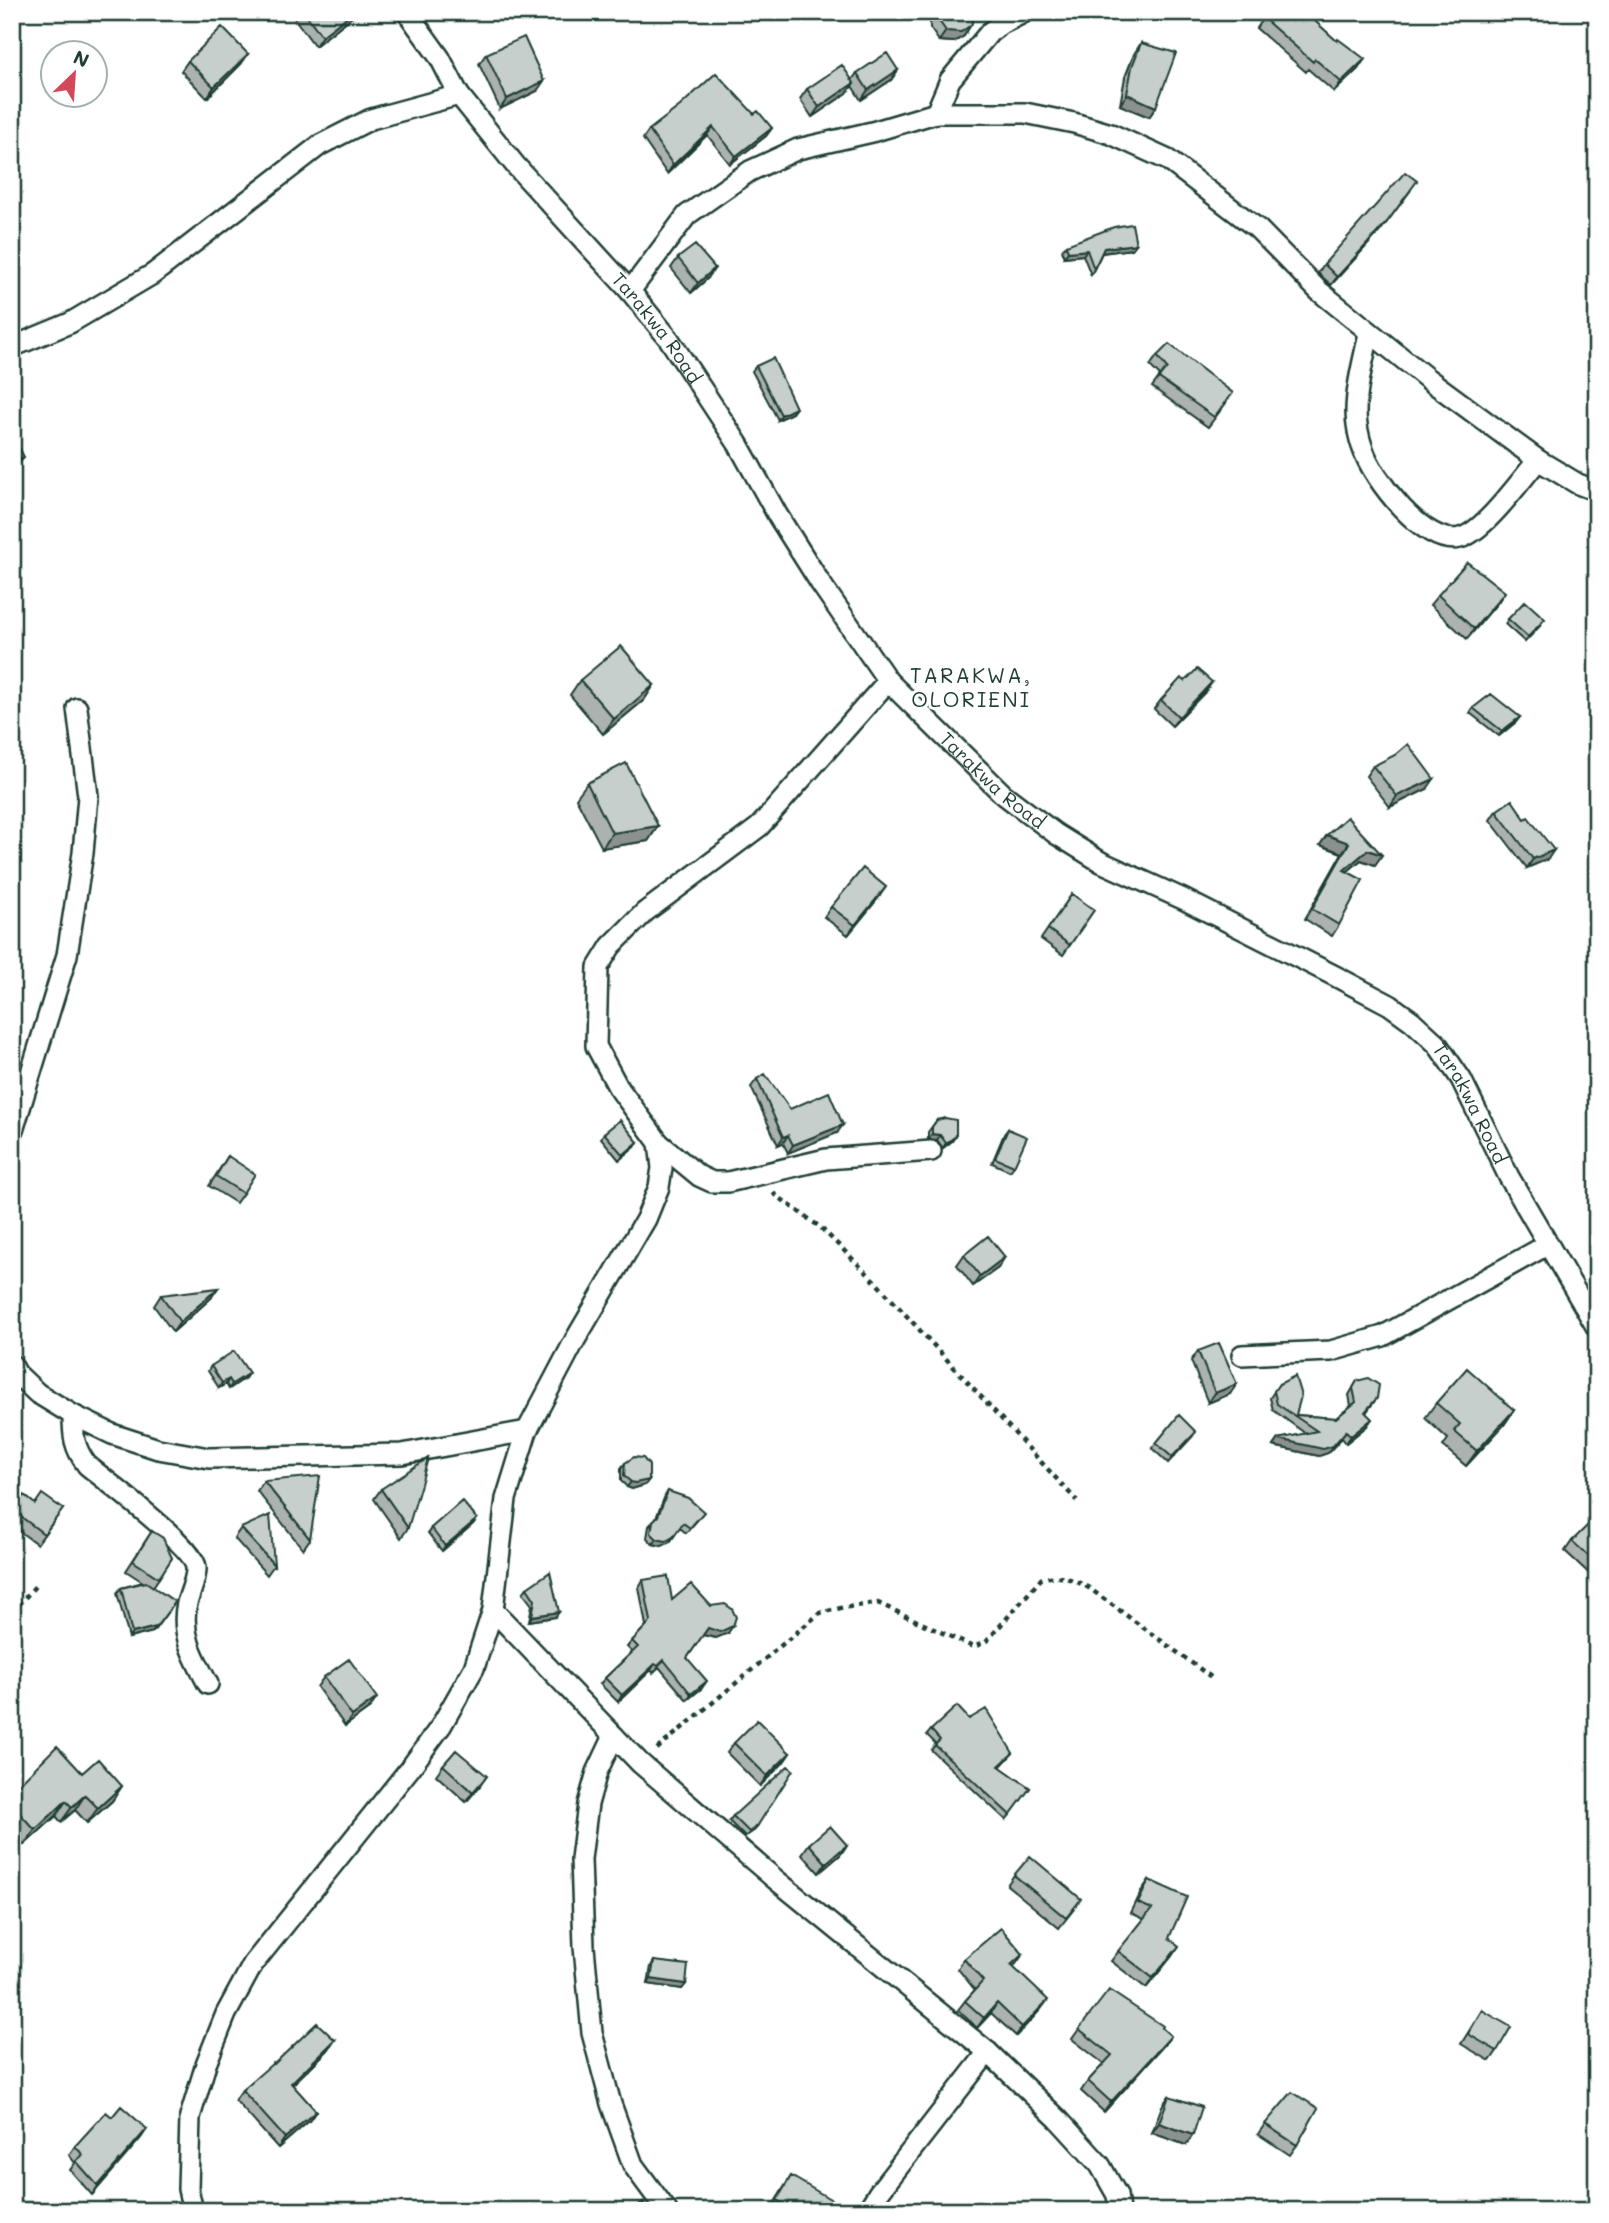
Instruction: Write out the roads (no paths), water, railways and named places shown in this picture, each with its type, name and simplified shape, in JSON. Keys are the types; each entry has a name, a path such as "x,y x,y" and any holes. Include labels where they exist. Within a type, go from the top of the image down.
{"street":[{"name":"Tarakwa Road","path":"407,12 440,58 459,95 516,166 669,339 709,398 814,573 888,681 1003,794 1056,834 1101,862 1183,898 1347,982 1390,1005 1412,1021 1437,1045 1461,1079 1509,1177 1597,1328"},
{"path":"936,113 950,80 990,32 1025,12"},
{"path":"12,347 71,323 153,274 320,145 371,119 459,95"},
{"path":"630,292 687,215 750,171 798,149 872,132 936,113 1025,113 1111,134 1168,160 1258,229 1319,291 1369,333 1538,460 1578,484 1597,491"},
{"path":"1369,333 1356,413 1363,450 1381,481 1422,527 1436,536 1457,539 1477,530 1538,460"},
{"path":"888,681 759,827 645,912 611,946 598,967 596,1046 618,1087 659,1143 699,1176 712,1182 729,1182 826,1159 931,1151"},
{"path":"12,1134 67,956 83,853 88,796 77,708"},
{"path":"193,2211 188,2189 190,2118 206,2064 226,2014 253,1964 371,1819 441,1726 474,1668 494,1610 506,1499 527,1431 575,1340 646,1219 659,1187 662,1168 659,1143"},
{"path":"1242,1355 1331,1351 1383,1336 1547,1245"},
{"path":"12,1366 37,1393 73,1415 113,1434 158,1449 209,1458 402,1454 527,1431"},
{"path":"73,1415 73,1439 77,1452 87,1465 171,1535 194,1559 197,1569 184,1619 186,1636 208,1685"},
{"path":"494,1610 640,1763 775,1879 988,2052 1058,2119 1100,2165 1117,2194 1119,2211"},
{"path":"614,1736 597,1772 588,1804 580,1859 592,2034 611,2105 633,2165 667,2211"},
{"path":"867,2211 988,2052"}],"district":[{"name":"TARAKWA, OLORIENI","path":"971,688"}]}
